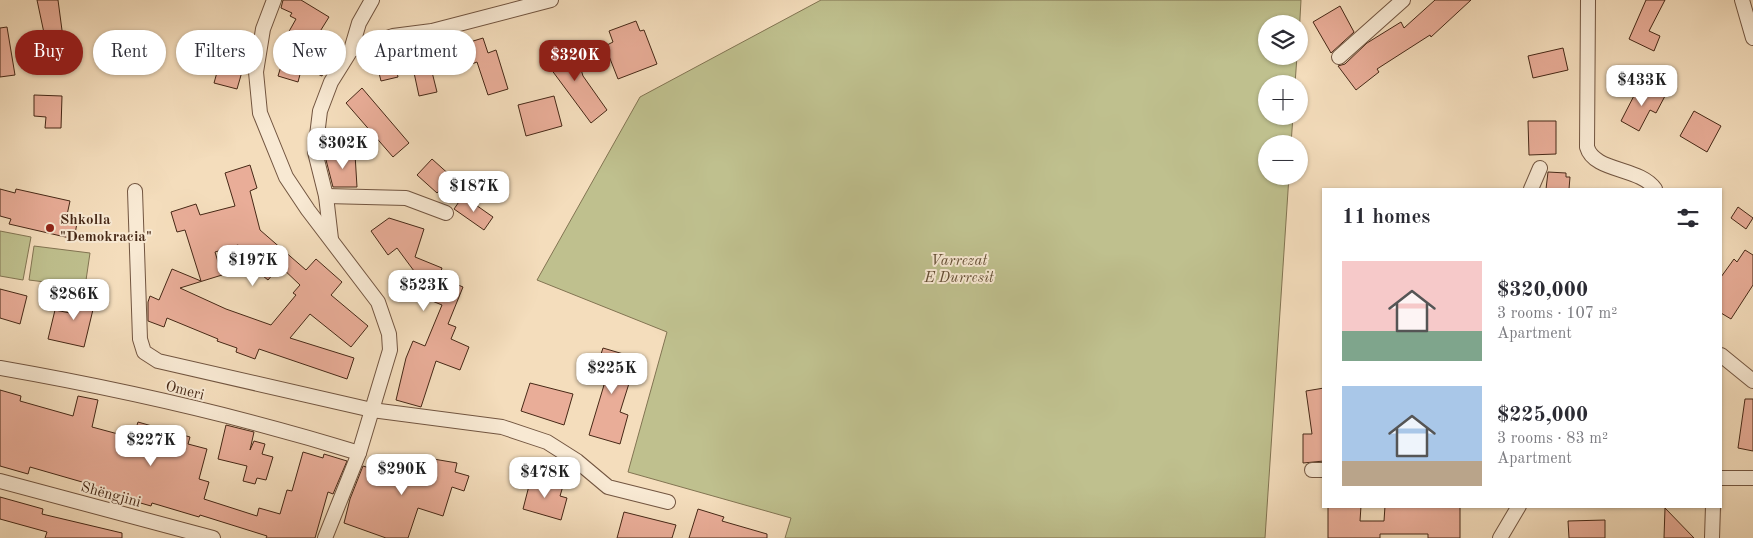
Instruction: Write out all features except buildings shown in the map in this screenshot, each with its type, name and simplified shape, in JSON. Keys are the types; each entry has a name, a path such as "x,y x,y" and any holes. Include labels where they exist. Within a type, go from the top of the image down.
{"street":[{"path":"274,0 263,29 256,72 260,113 286,177 378,302 390,334 390,350 360,454 325,538"},
{"path":"331,240 326,196 315,152 320,111 331,82 351,50 359,23 372,0"},
{"path":"351,50 393,36 432,31 551,0"},
{"path":"1339,57 1403,0"},
{"path":"1588,0 1587,147 1589,154 1596,160 1642,177 1654,188"},
{"path":"1742,0 1753,38"},
{"path":"1531,188 1540,168"},
{"path":"135,192 140,339 144,352 158,361 372,410 502,427 547,442 577,461 608,487 668,502"},
{"path":"326,196 406,198 446,213"},
{"path":"1722,355 1753,381"},
{"name":"Omeri","path":"0,368 148,397 289,431 360,454"},
{"path":"1722,478 1753,478"},
{"name":"Shëngjini","path":"0,481 212,538"},
{"path":"1500,538 1518,508"},
{"path":"1712,538 1713,508"}],"green space":[{"name":"Varrezat E Durresit","path":"821,0 1301,0 1300,15 1258,15 1258,65 1296,65 1296,75 1258,75 1258,125 1292,125 1292,135 1258,135 1258,185 1288,185 1265,538 785,538 791,518 628,472 667,332 537,280 640,97"},
{"path":"0,231 31,237 23,280 0,276"},
{"path":"34,246 90,253 85,287 29,280"}],"place":[{"name":"Shkolla \"Demokracia\"","path":"50,228"}]}
